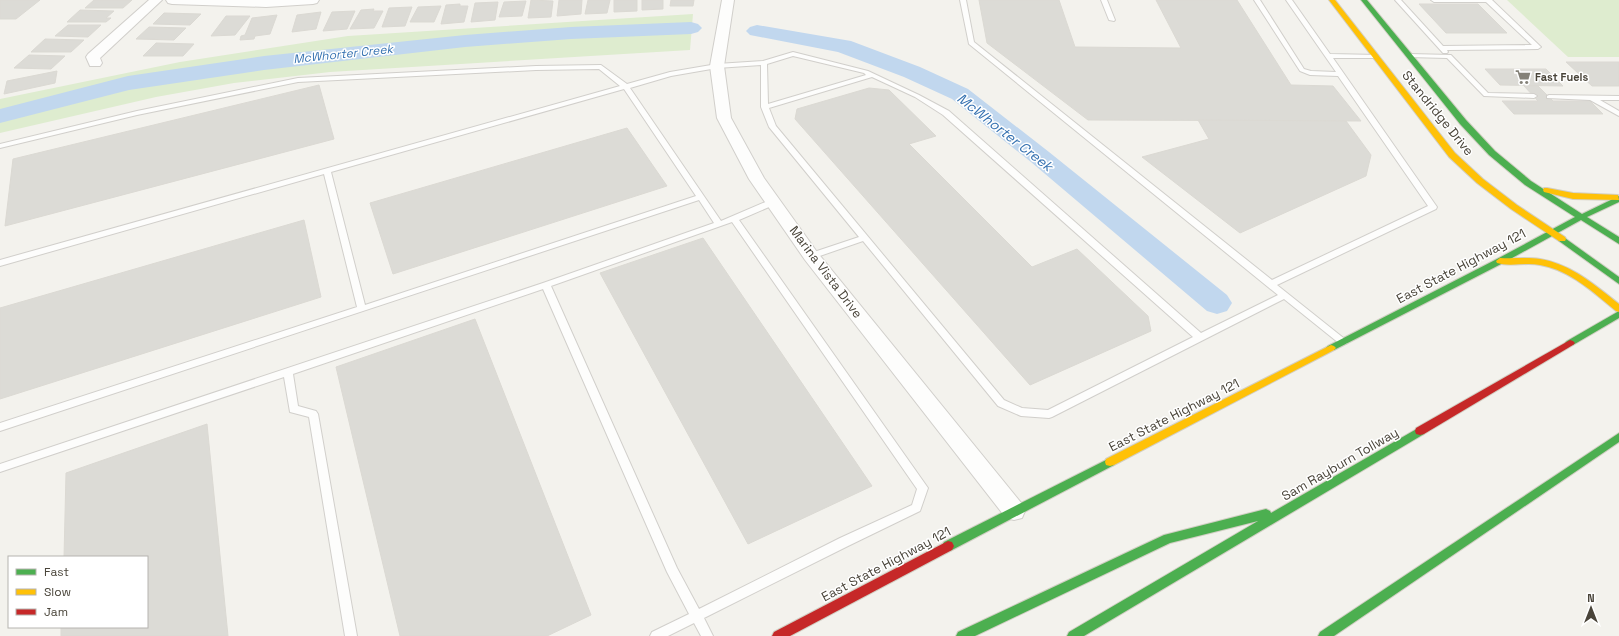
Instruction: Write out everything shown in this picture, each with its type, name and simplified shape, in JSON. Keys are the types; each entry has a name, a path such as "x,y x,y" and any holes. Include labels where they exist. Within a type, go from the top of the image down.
{"main road":[{"name":"Standridge Drive","path":"1332,0 1452,155 1480,181 1514,207 1581,252 1619,281"},
{"name":"Standridge Drive","path":"1364,0 1463,122 1492,153 1528,183 1619,241"},
{"path":"1376,56 1410,56"},
{"path":"1528,183 1559,194 1619,198"},
{"name":"East State Highway 121","path":"778,636 1014,511 1500,261 1619,198"},
{"path":"1500,261 1541,262 1567,271 1586,282 1619,309"},
{"name":"Sam Rayburn Tollway","path":"1073,636 1619,314"},
{"path":"1324,636 1619,437"},
{"path":"962,636 1168,538 1290,508"}],"street":[{"path":"95,63 93,57 156,0"},
{"path":"172,0 266,3 313,0"},
{"name":"Marina Vista Drive","path":"728,0 717,66 724,118 757,179 811,256 1014,511"}],"lane":[{"path":"963,0 971,43 1343,342"},
{"path":"1104,0 1112,20"},
{"path":"1257,0 1302,70 1310,73 1340,74"},
{"path":"1271,284 1434,207 1289,0"},
{"path":"1398,0 1486,95 1534,96"},
{"path":"1434,0 1488,0 1538,47 1442,48"},
{"path":"0,263 670,74 717,66 764,63 792,54 866,72 917,96 946,113 1200,338"},
{"path":"1328,56 1376,56"},
{"path":"1410,56 1449,56"},
{"path":"764,63 765,107 773,127 1001,403 1021,412 1049,414 1285,295"},
{"path":"0,146 137,113 298,80 536,68 601,68 626,87 718,224"},
{"path":"765,107 872,75"},
{"path":"1549,97 1619,98"},
{"path":"1591,98 1619,114"},
{"path":"327,171 362,309"},
{"path":"0,427 700,197"},
{"path":"0,468 546,285 734,219 773,202"},
{"path":"656,636 844,542 916,508 923,488 734,219"},
{"path":"811,256 864,238"},
{"path":"546,285 673,572 707,636"},
{"path":"288,371 293,409 313,414 351,636"}],"green space":[{"path":"1507,0 1619,0 1619,57 1568,57"},
{"path":"693,14 690,50 330,72 234,83 156,97 0,133 0,99 180,62 348,36"}],"building":[{"path":"0,0 40,0 16,19 0,19"},
{"path":"94,0 132,0 123,8 85,8"},
{"path":"531,0 553,1 551,17 528,18"},
{"path":"559,0 582,0 581,14 557,16"},
{"path":"588,0 610,0 607,13 585,14"},
{"path":"614,0 637,0 637,11 614,12"},
{"path":"642,0 663,0 663,9 642,10"},
{"path":"671,0 694,0 693,6 670,6"},
{"path":"979,0 1059,0 1075,47 1181,48 1156,0 1237,0 1291,85 1333,86 1361,121 1088,120 987,43"},
{"path":"526,1 522,16 499,17 504,2"},
{"path":"498,2 495,20 471,22 475,3"},
{"path":"460,4 460,6 468,6 464,22 441,24 446,5"},
{"path":"1419,4 1478,4 1507,33 1446,33"},
{"path":"441,6 434,22 410,22 418,7"},
{"path":"412,7 405,26 382,27 389,8"},
{"path":"374,9 373,11 383,11 374,28 350,29 361,10"},
{"path":"80,10 114,11 106,18 111,18 106,22 67,22"},
{"path":"355,11 347,29 323,31 332,12"},
{"path":"321,12 316,29 292,32 297,15"},
{"path":"164,13 201,14 190,25 153,24"},
{"path":"277,15 270,34 255,36 254,39 240,40 241,36 245,35 252,18"},
{"path":"226,16 250,16 235,35 211,36"},
{"path":"68,25 101,25 88,37 55,36"},
{"path":"149,27 186,28 174,40 136,39"},
{"path":"45,39 84,40 71,52 31,52"},
{"path":"156,43 194,44 183,56 143,56"},
{"path":"29,55 65,56 51,69 14,68"},
{"path":"1566,62 1619,62 1619,86 1592,86"},
{"name":"Fast Fuels","path":"1485,69 1546,69 1563,86 1500,85"},
{"path":"57,71 55,83 4,94 7,81"},
{"path":"319,85 334,139 5,226 13,159"},
{"name":"Fast Fuels","path":"1524,86 1538,86 1553,101 1590,101 1603,114 1514,114 1502,101 1538,101"},
{"path":"869,88 889,90 936,136 909,144 1032,267 1077,249 1148,316 1151,331 1030,385 795,119 797,109"},
{"path":"1198,120 1346,121 1371,155 1366,176 1240,233 1142,157 1209,139"},
{"path":"627,128 667,186 393,274 370,203"},
{"path":"304,220 321,297 0,399 0,308"},
{"path":"703,238 872,486 748,544 600,273"},
{"path":"475,319 591,615 547,636 400,636 336,367"},
{"path":"207,424 228,636 61,636 61,628 148,628 148,556 64,556 66,473"}],"waterway":[{"name":"McWhorter Creek","path":"0,116 128,83 264,63 465,41 571,33 691,28"},
{"name":"McWhorter Creek","path":"757,31 843,46 912,72 960,94 1040,157 1217,303"}],"traffic: fast":[{"path":"1364,0 1463,122 1492,153 1528,183 1619,241"},
{"path":"1331,348 1500,261 1581,217 1619,199"},
{"path":"1562,239 1619,281"},
{"path":"1570,343 1619,314"},
{"path":"1073,636 1420,431"},
{"path":"1324,636 1619,437"},
{"path":"948,546 1110,462"},
{"path":"962,636 1168,539 1266,514"}],"traffic: slow":[{"path":"1332,0 1452,155 1480,181 1514,207 1562,239"},
{"path":"1547,190 1573,196 1618,198"},
{"path":"1500,261 1540,262 1562,269 1582,280 1619,309"},
{"path":"1110,462 1331,348"}],"traffic: jam":[{"path":"1420,431 1570,343"},
{"path":"778,636 948,546"}],"place":[{"name":"Fast Fuels","path":"1523,77"}]}
